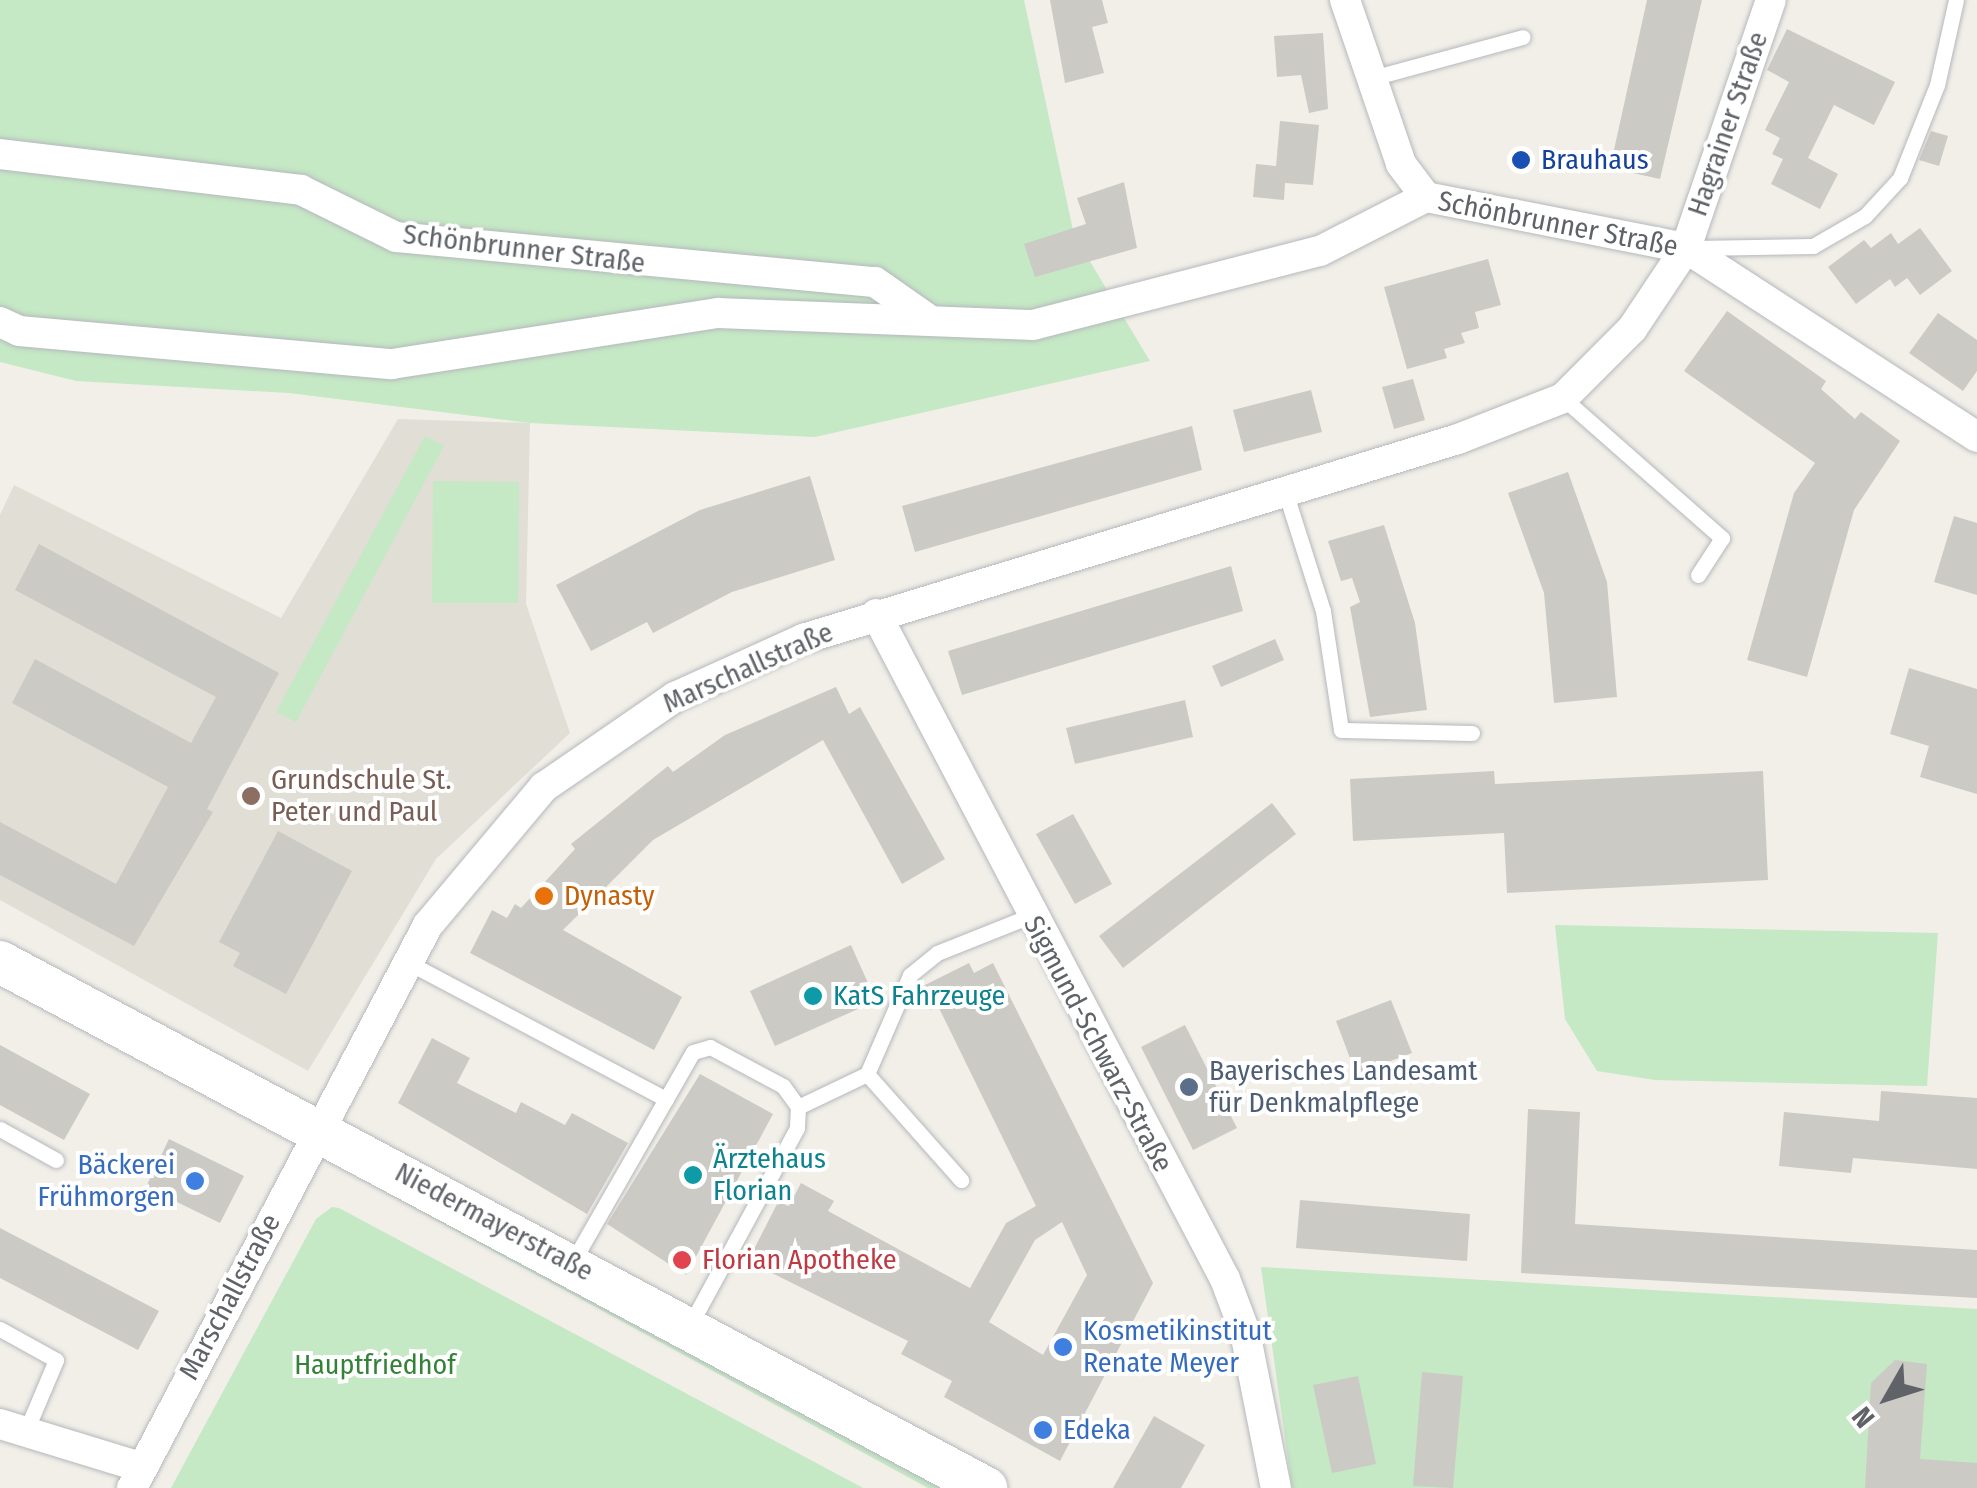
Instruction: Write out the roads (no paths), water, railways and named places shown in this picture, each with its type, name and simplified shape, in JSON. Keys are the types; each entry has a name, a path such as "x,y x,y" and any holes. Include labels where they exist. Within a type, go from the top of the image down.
{"main road":[{"name":"Niedermayerstraße","path":"0,962 572,1263 986,1488"}],"street":[{"path":"1345,0 1402,164 1426,197"},
{"name":"Hagrainer Straße","path":"1686,248 1771,0"},
{"name":"Schönbrunner Straße","path":"0,154 301,190 396,236 876,282 928,319"},
{"name":"Schönbrunner Straße","path":"0,322 19,331 392,364 719,313 1033,325 1320,251 1426,197 1686,248 1977,437"},
{"name":"Marschallstraße","path":"137,1478 407,962 484,851 544,787 599,745 725,672 876,614 1490,428 1562,398 1632,329 1686,248"},
{"name":"Sigmund-Schwarz-Straße","path":"876,614 1030,916 1225,1279 1245,1332 1276,1488"},
{"path":"13,1428 137,1478"}],"lane":[{"path":"1686,248 1814,246 1865,216 1900,178 1938,86 1956,0"},
{"path":"1372,78 1522,37"},
{"path":"1562,398 1722,538 1698,575"},
{"path":"1284,488 1323,611 1341,730 1472,733"},
{"path":"798,1108 867,1074 910,975 937,953 1030,916"},
{"path":"407,962 666,1099"},
{"path":"572,1263 693,1052 706,1046 783,1086 798,1108 797,1128 689,1326"},
{"path":"867,1074 961,1180"},
{"path":"0,1130 56,1160"},
{"path":"0,1329 56,1360 13,1428"}],"place":[{"name":"Brauhaus","path":"1521,160"},
{"name":"Grundschule St. Peter und Paul","path":"251,796"},
{"name":"Dynasty","path":"544,896"},
{"name":"KatS Fahrzeuge","path":"813,996"},
{"name":"Bayerisches Landesamt für Denkmalpflege","path":"1189,1087"},
{"name":"Ärztehaus Florian","path":"693,1175"},
{"name":"Bäckerei Frühmorgen","path":"195,1181"},
{"name":"Florian Apotheke","path":"682,1260"},
{"name":"Kosmetikinstitut Renate Meyer","path":"1063,1347"},
{"name":"Edeka","path":"1043,1430"}],"park label":[{"name":"Hauptfriedhof","path":"375,1365"}]}
